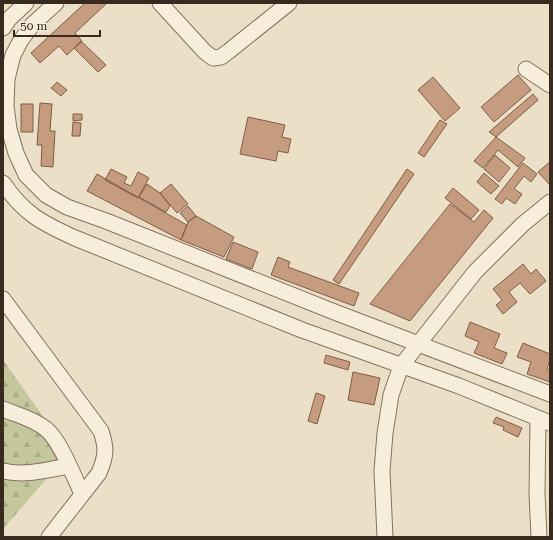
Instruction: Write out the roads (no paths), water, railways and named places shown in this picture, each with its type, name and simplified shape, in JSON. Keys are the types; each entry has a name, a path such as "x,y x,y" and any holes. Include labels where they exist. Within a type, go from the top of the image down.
{"street":[{"path":"3,28 9,19 26,3"},
{"path":"56,3 33,24 21,40 13,55 8,79 6,106 9,129 16,153 26,175 46,195 67,207 550,394"},
{"path":"160,3 205,52 213,58 221,57 288,3"},
{"path":"526,69 550,84"},
{"path":"3,183 13,197 30,214 50,227 69,236 302,330 459,386 544,420 537,493 539,537"},
{"path":"385,537 382,471 385,433 390,395 401,366 475,272 523,224 550,202"},
{"path":"3,299 101,431 105,444 104,461 99,473 49,537"},
{"path":"3,409 34,422 46,429 53,437 82,494"},
{"path":"3,471 27,473 69,466"}]}
